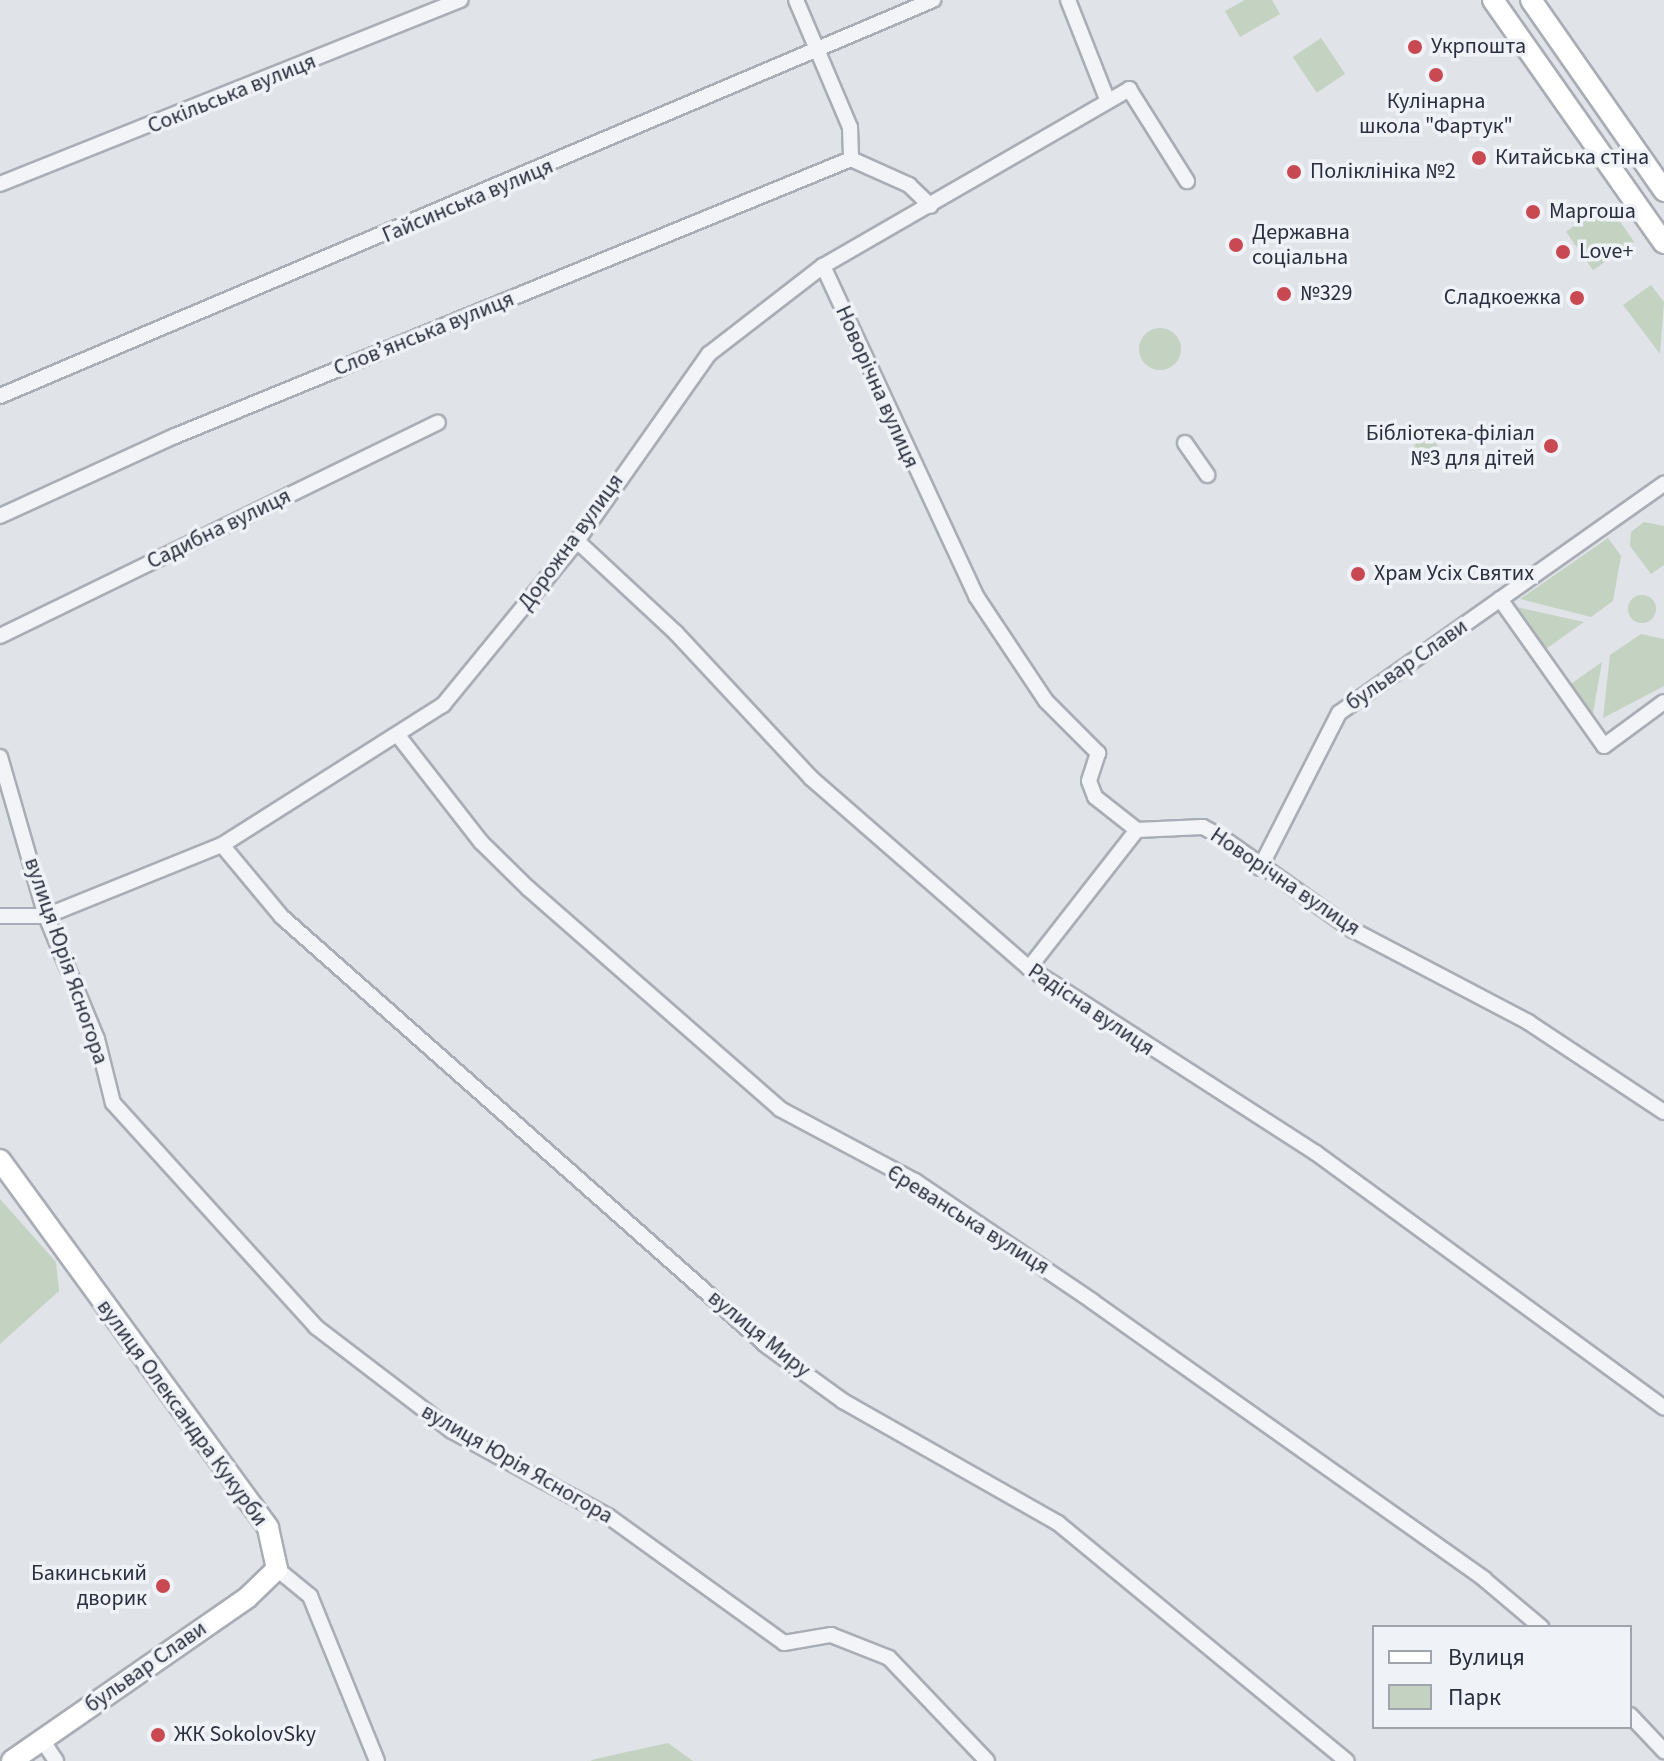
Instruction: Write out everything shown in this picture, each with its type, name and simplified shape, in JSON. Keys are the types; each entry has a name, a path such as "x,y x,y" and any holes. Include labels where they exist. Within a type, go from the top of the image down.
{"street":[{"name":"Сокільська вулиця","path":"0,184 461,0"},
{"path":"796,0 850,127 851,159 909,185 931,206"},
{"name":"Гайсинська вулиця","path":"0,396 818,53 933,0"},
{"path":"1068,0 1107,99 1129,89 1187,181"},
{"path":"1493,0 1664,243"},
{"path":"1531,0 1664,191"},
{"name":"Дорожна вулиця","path":"0,916 46,916 222,845 400,738 443,705 577,541 709,354 823,266 931,206 1107,99"},
{"name":"Словʼянська вулиця","path":"0,516 175,436 851,159"},
{"name":"Новорічна вулиця","path":"823,266 976,596 1046,701 1098,753 1091,793 1137,830 1203,827 1353,930 1528,1022 1664,1112"},
{"name":"Садибна вулиця","path":"0,636 438,422"},
{"path":"1185,443 1207,475"},
{"name":"бульвар Слави","path":"1260,868 1339,713 1664,484"},
{"name":"Радісна вулиця","path":"577,541 676,633 811,778 1029,968 1316,1153 1664,1408"},
{"path":"1500,599 1604,746 1664,702"},
{"name":"Єреванська вулиця","path":"400,738 529,889 780,1109 915,1181 1080,1292 1365,1492 1538,1625"},
{"name":"вулиця Юрія Ясногора","path":"0,757 46,916 97,1039 113,1103 316,1327 452,1431 608,1516 784,1643 831,1635 889,1658 987,1761"},
{"path":"1029,968 1137,830"},
{"name":"вулиця Миру","path":"222,845 282,917 767,1346 843,1401 1058,1523 1347,1761"},
{"name":"вулиця Олександра Кукурби","path":"0,1160 268,1528 277,1569"},
{"path":"277,1569 310,1596 377,1761"},
{"name":"бульвар Слави","path":"12,1761 247,1598 277,1569"},
{"path":"1632,1717 1664,1751"},
{"path":"42,1740 56,1761"}],"green space":[{"path":"1245,0 1272,0 1280,14 1240,37 1225,11"},
{"path":"1321,38 1345,74 1317,93 1293,57"},
{"path":"1607,203 1634,242 1593,270 1566,232"},
{"path":"1651,285 1664,302 1660,354 1623,305"},
{"path":"1160,328 1175,334 1181,349 1175,364 1160,370 1145,364 1139,349 1145,334"},
{"path":"1426,439 1435,443 1439,452 1435,461 1426,465 1417,461 1413,452 1417,443"},
{"path":"1644,522 1664,526 1664,565 1651,574 1630,546 1631,532"},
{"path":"1608,538 1621,556 1613,601 1591,617 1520,599"},
{"path":"1642,595 1652,599 1656,609 1652,619 1642,623 1632,619 1628,609 1632,599"},
{"path":"1516,607 1584,622 1543,651"},
{"path":"1641,634 1664,639 1664,686 1603,718 1610,655"},
{"path":"1602,662 1592,718 1568,686"},
{"path":"0,1199 56,1262 59,1291 0,1344"},
{"path":"668,1743 693,1761 590,1761 595,1759"}],"place":[{"name":"Укрпошта","path":"1415,47"},
{"name":"Кулінарна школа \"Фартук\"","path":"1436,75"},
{"name":"Китайська стіна","path":"1479,158"},
{"name":"Поліклініка №2","path":"1294,172"},
{"name":"Маргоша","path":"1533,212"},
{"name":"Державна соціальна","path":"1236,245"},
{"name":"Love+","path":"1563,252"},
{"name":"№329","path":"1284,294"},
{"name":"Сладкоежка","path":"1577,298"},
{"name":"Бібліотека-філіал №3 для дітей","path":"1551,446"},
{"name":"Храм Усіх Святих","path":"1358,574"},
{"name":"Бакинський дворик","path":"163,1586"},
{"name":"ЖК SokolovSky","path":"158,1735"}]}
